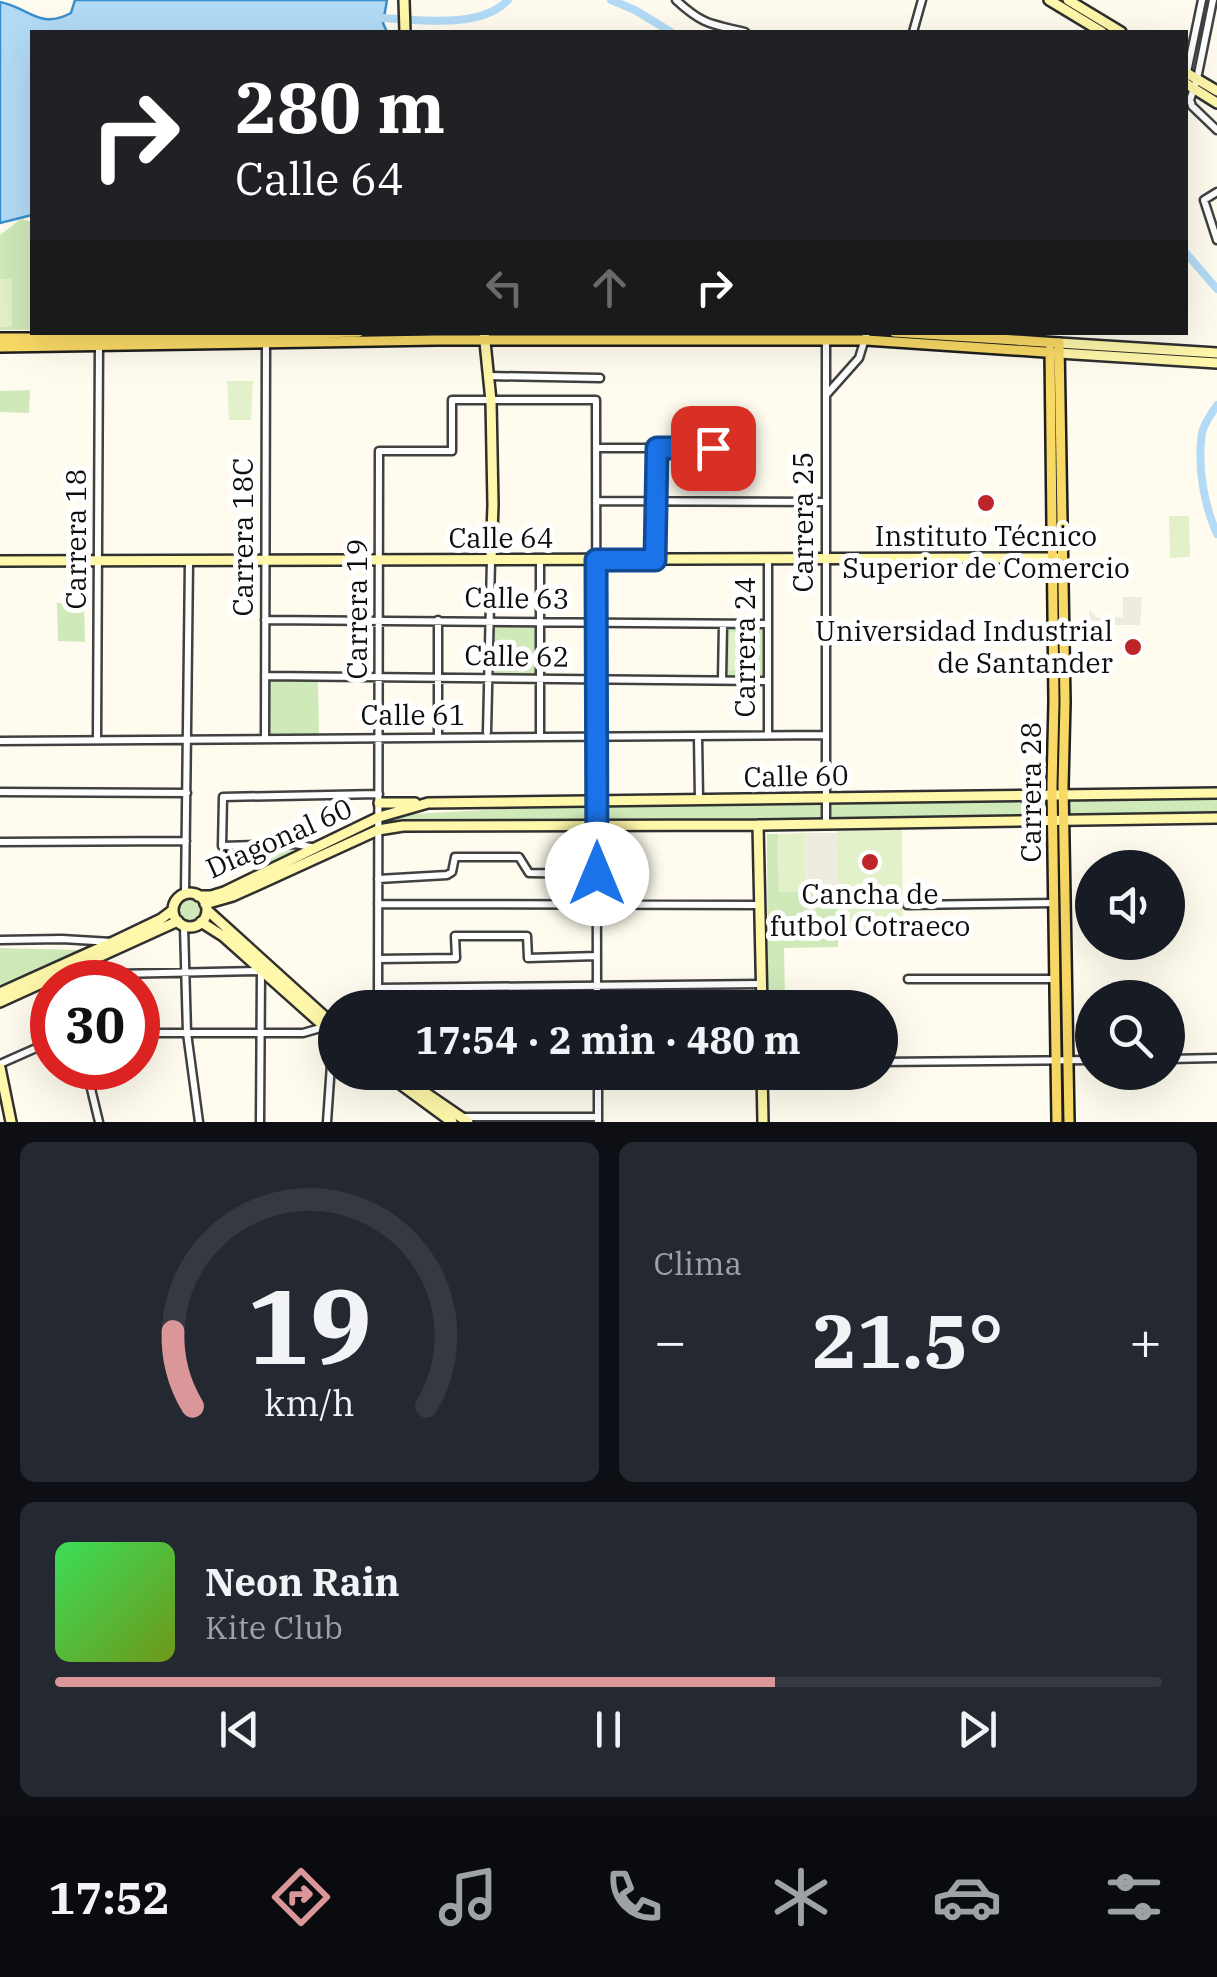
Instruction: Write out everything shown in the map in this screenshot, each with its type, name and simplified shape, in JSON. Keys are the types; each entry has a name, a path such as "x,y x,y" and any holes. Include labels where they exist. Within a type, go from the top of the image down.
{"main road":[{"path":"266,339 319,335"},
{"path":"924,335 1055,348"},
{"path":"0,346 484,336 826,340 866,336 1055,348"},
{"path":"0,338 99,342"},
{"name":"Carrera 28","path":"1055,348 1057,558 1065,702 1057,794 1061,1060 1057,1122"},
{"name":"Carrera 28","path":"1058,820 1056,978 1068,1122"}],"street":[{"path":"676,0 704,22 737,30"},
{"path":"914,30 922,0"},
{"path":"1049,0 1070,3 1117,30"},
{"path":"1189,79 1202,0"},
{"path":"1189,79 1213,0"},
{"path":"404,2 405,30"},
{"path":"1070,3 1100,30"},
{"path":"1189,79 1217,91"},
{"path":"1189,79 1217,103"},
{"path":"1188,104 1217,130"},
{"path":"1217,192 1204,200 1217,240"},
{"path":"484,336 491,401 493,504 488,732"},
{"path":"826,395 858,358 866,336"},
{"name":"Carrera 18C","path":"265,739 266,339"},
{"name":"Carrera 25","path":"826,340 826,824"},
{"name":"Carrera 18","path":"97,740 99,342"},
{"path":"1055,348 1217,353"},
{"path":"1055,348 1217,363"},
{"path":"489,376 600,378"},
{"name":"Carrera 19","path":"378,988 379,451 452,452 452,400 491,401"},
{"path":"491,401 596,400 597,990"},
{"path":"596,448 713,448"},
{"path":"655,560 657,448"},
{"path":"596,501 826,502"},
{"name":"Calle 64","path":"0,561 1057,558"},
{"path":"540,560 540,737"},
{"name":"Carrera 24","path":"768,560 768,735"},
{"path":"186,894 189,561"},
{"name":"Calle 63","path":"265,620 768,624"},
{"path":"438,620 438,738"},
{"path":"722,680 723,624"},
{"name":"Calle 62","path":"265,676 768,680"},
{"name":"Calle 61","path":"0,741 826,735"},
{"path":"698,736 698,800"},
{"path":"0,792 186,793"},
{"name":"Calle 60","path":"378,817 428,802 1217,793"},
{"path":"318,848 294,844 222,846 223,797 428,802"},
{"name":"Diagonal 60","path":"203,903 378,817"},
{"name":"Calle 60","path":"378,830 426,824 758,825 1217,818"},
{"path":"758,825 762,990"},
{"name":"Diagonal 60","path":"203,903 232,896 378,830"},
{"path":"0,842 186,841"},
{"path":"294,844 294,859"},
{"path":"378,879 447,875 452,872 455,858 518,858 529,873 597,874"},
{"path":"186,894 203,903 318,1017"},
{"path":"0,993 161,919 186,894"},
{"path":"228,928 226,912 232,896"},
{"path":"102,960 181,924 195,926 200,922 203,903"},
{"path":"907,905 1054,903"},
{"path":"378,904 758,906"},
{"path":"173,910 181,924 187,1033 199,1122"},
{"path":"200,922 223,936 318,1019"},
{"path":"378,959 456,958 455,936 527,936 528,958 597,956"},
{"path":"0,940 113,942"},
{"path":"81,940 85,954"},
{"path":"160,974 261,970"},
{"path":"260,1122 261,970"},
{"path":"908,980 1056,978"},
{"path":"378,988 762,984"},
{"path":"0,1002 30,990"},
{"path":"160,1033 318,1032"},
{"path":"12,1122 0,1066 30,1052"},
{"path":"1185,1059 1217,1058"},
{"path":"898,1062 1075,1060"},
{"path":"91,1090 99,1122"},
{"path":"327,1122 329,1090"},
{"path":"411,1090 451,1117 598,1120 598,1090"},
{"path":"417,1090 451,1117"},
{"path":"762,1090 762,1122"}],"green space":[{"path":"21,219 30,221 30,330 0,330 0,235"},
{"path":"0,279 12,279 12,327 0,327"},
{"path":"227,381 253,381 251,420 229,420"},
{"path":"30,390 29,413 0,412 0,391"},
{"path":"1169,516 1189,516 1190,557 1170,558"},
{"path":"57,603 84,604 85,642 58,641"},
{"path":"494,626 539,626 540,676 494,677"},
{"path":"725,626 764,627 763,678 724,677"},
{"path":"729,632 754,633 753,671 729,670"},
{"path":"267,681 318,681 319,738 267,738"},
{"path":"1217,795 1217,814 386,822 412,814 597,804"},
{"name":"Cancha de futbol Cotraeco","path":"902,829 903,929 838,930 837,830"},
{"path":"805,833 806,891 779,892 778,834"},
{"path":"767,834 778,834 779,891 838,891 838,947 784,948 785,990 768,990"},
{"path":"251,845 293,847 293,853 253,874"},
{"path":"189,898 201,910 189,922 177,910"},
{"path":"0,948 81,950 61,960 30,960 30,975 0,990"}],"shaded area":[{"path":"1123,597 1142,597 1140,625 1089,625 1089,610 1098,618 1123,617"},
{"path":"805,833 837,833 838,891 806,891"}],"water":[{"path":"75,0 387,0 383,23 386,30 30,30 30,216 0,223 0,2 42,19 71,13"}],"waterway":[{"path":"383,18 466,19 496,9 508,0"},
{"path":"611,0 668,30"},
{"path":"1188,255 1217,289"},
{"path":"1217,405 1203,429 1200,459 1205,498 1217,534"}],"place":[{"name":"Instituto Técnico Superior de Comercio","path":"986,503"},
{"name":"Universidad Industrial de Santander","path":"1133,647"},
{"name":"Cancha de futbol Cotraeco","path":"870,862"}],"route":[{"path":"597,874 596,560 655,560 657,448 713,448"}]}
